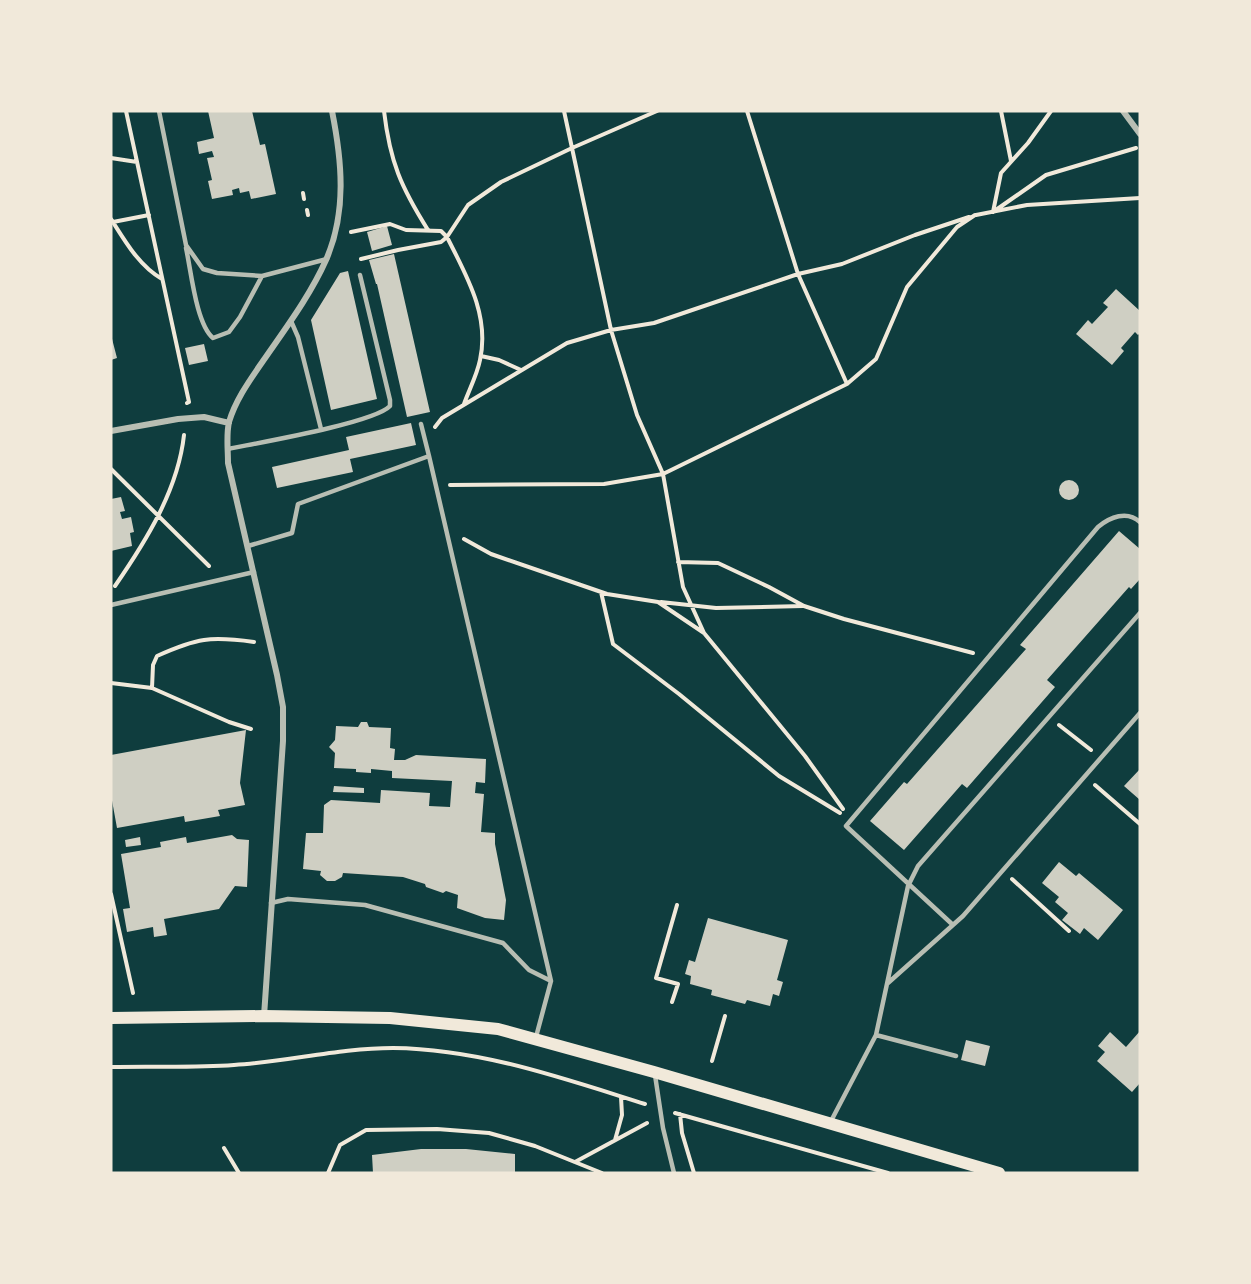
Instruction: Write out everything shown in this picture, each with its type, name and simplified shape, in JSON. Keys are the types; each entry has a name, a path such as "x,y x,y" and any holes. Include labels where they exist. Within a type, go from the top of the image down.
{"main road":[{"path":"111,1018 264,1016 390,1018 498,1029 999,1173"}],"street":[{"path":"264,1016 283,741 283,707 228,463 229,423 247,385 305,300 327,259 338,223 342,186 340,151 332,111"},
{"path":"1123,111 1140,134"},
{"path":"111,431 178,419 204,417 229,423"}],"lane":[{"path":"159,111 201,321 207,333 213,338 229,333 262,276"},
{"path":"186,245 203,269 217,273 262,276 327,259"},
{"path":"228,449 378,414 390,406 360,275"},
{"path":"291,321 298,337 321,429"},
{"path":"421,424 551,981 536,1039"},
{"path":"248,546 292,533 298,504 429,456"},
{"path":"953,925 908,886 846,826 1098,527 1109,518 1122,516 1140,522"},
{"path":"111,605 254,572"},
{"path":"830,1123 876,1035 908,886 918,866 1140,612"},
{"path":"887,984 953,925 1140,713"},
{"path":"272,903 288,900 365,905 502,943 529,970 551,981"},
{"path":"876,1035 956,1056"},
{"path":"654,1072 674,1173"}],"path":[{"path":"126,111 189,402 182,404"},
{"path":"384,111 388,144 399,178 429,231"},
{"path":"564,111 611,330 637,415 663,474 683,587 704,633 805,756 851,820"},
{"path":"356,260 441,242 447,237 468,205 501,182 657,111"},
{"path":"747,111 798,274 847,384"},
{"path":"1001,111 1011,161"},
{"path":"993,212 1001,173 1051,111"},
{"path":"993,212 1046,175 1140,147"},
{"path":"111,158 137,162"},
{"path":"303,193 304,199"},
{"path":"426,447 442,418 567,343 611,330 654,323 798,274 842,264 915,235 975,215 1027,205 1140,198"},
{"path":"149,215 112,221 148,270 163,279"},
{"path":"435,486 604,484 663,474 847,384 876,359 907,287 957,227 975,215"},
{"path":"335,232 354,232 390,224 406,230 441,231 447,237 476,294 482,340 481,356 464,406"},
{"path":"481,356 499,360 521,370"},
{"path":"115,586 134,558 174,480 182,459 184,435"},
{"path":"111,470 209,566"},
{"path":"445,528 491,554 601,592 658,602 716,608 804,606"},
{"path":"678,561 718,563 804,606 844,619 988,657"},
{"path":"601,592 612,644 679,694 779,776 851,820"},
{"path":"658,602 704,633"},
{"path":"152,688 153,665 157,656 194,640 222,638 254,642"},
{"path":"111,682 152,688 229,722 251,729"},
{"path":"1049,717 1101,758"},
{"path":"1085,776 1140,824"},
{"path":"1002,871 1069,931"},
{"path":"111,894 133,993"},
{"path":"672,1002 678,984 656,978 677,906"},
{"path":"712,1061 725,1016"},
{"path":"111,1067 234,1065 392,1048 478,1056 529,1068 888,1173"},
{"path":"615,1141 622,1115 621,1096"},
{"path":"575,1162 645,1125 660,1108"},
{"path":"680,1114 682,1133 694,1173"},
{"path":"328,1173 340,1145 366,1130 437,1129 489,1133 535,1146 602,1173"},
{"path":"224,1148 239,1173"}],"building":[{"path":"208,111 252,111 260,145 265,144 276,194 251,199 249,191 240,193 239,188 232,190 233,195 212,199 208,181 212,180 207,158 214,157 212,151 199,154 197,142 214,138"},
{"path":"387,226 392,245 372,251 367,232"},
{"path":"394,254 430,412 407,417 377,284 369,260"},
{"path":"348,271 377,399 331,410 311,320 340,273"},
{"path":"1116,289 1140,311 1140,333 1138,335 1135,332 1121,348 1124,351 1112,365 1076,334 1088,320 1092,324 1108,307 1103,303"},
{"path":"111,335 117,358 111,360"},
{"path":"204,344 208,361 189,365 185,348"},
{"path":"411,423 416,445 350,459 353,472 277,488 272,467 349,450 346,437"},
{"path":"1069,480 1076,483 1079,490 1076,497 1069,500 1062,497 1059,490 1062,483"},
{"path":"121,497 125,511 120,512 122,519 131,517 134,532 130,533 132,546 111,551 111,499"},
{"path":"1119,531 1140,549 1140,579 1131,589 1129,587 1047,680 1055,687 967,788 962,784 904,850 870,821 904,782 907,784 1026,649 1020,645"},
{"path":"361,722 367,722 369,727 391,728 390,748 395,749 394,760 405,760 416,755 486,759 485,783 476,782 475,793 484,794 481,832 495,833 506,900 504,920 485,918 457,908 458,895 446,891 443,893 403,877 343,873 342,877 335,881 327,881 320,875 321,871 303,869 306,833 323,833 324,805 331,800 380,803 381,790 430,793 429,806 450,807 452,781 392,778 392,771 371,769 371,773 356,772 356,769 334,768 335,753 329,747 335,740 336,726 358,727"},
{"path":"246,730 240,783 245,805 218,810 220,816 185,822 184,816 117,828 111,795 111,755"},
{"path":"1140,769 1140,800 1124,786"},
{"path":"334,786 364,788 364,793 333,792"},
{"path":"232,835 237,839 249,840 247,887 235,886 219,909 164,919 167,935 154,937 153,927 127,932 123,909 130,908 121,854 161,847 160,842 186,837 187,843"},
{"path":"140,837 141,845 126,847 125,840"},
{"path":"1059,862 1076,876 1079,873 1123,910 1098,940 1084,928 1080,934 1062,920 1068,913 1055,902 1059,897 1042,883"},
{"path":"708,918 788,940 777,980 783,982 779,996 773,994 770,1006 747,1000 745,1004 711,995 712,990 690,984 691,976 685,974 689,960 695,962"},
{"path":"1140,1031 1140,1083 1132,1092 1097,1061 1105,1052 1098,1046 1110,1032 1126,1047"},
{"path":"966,1040 990,1046 985,1066 961,1060"},
{"path":"421,1149 466,1149 515,1154 515,1173 373,1173 372,1155"}]}
